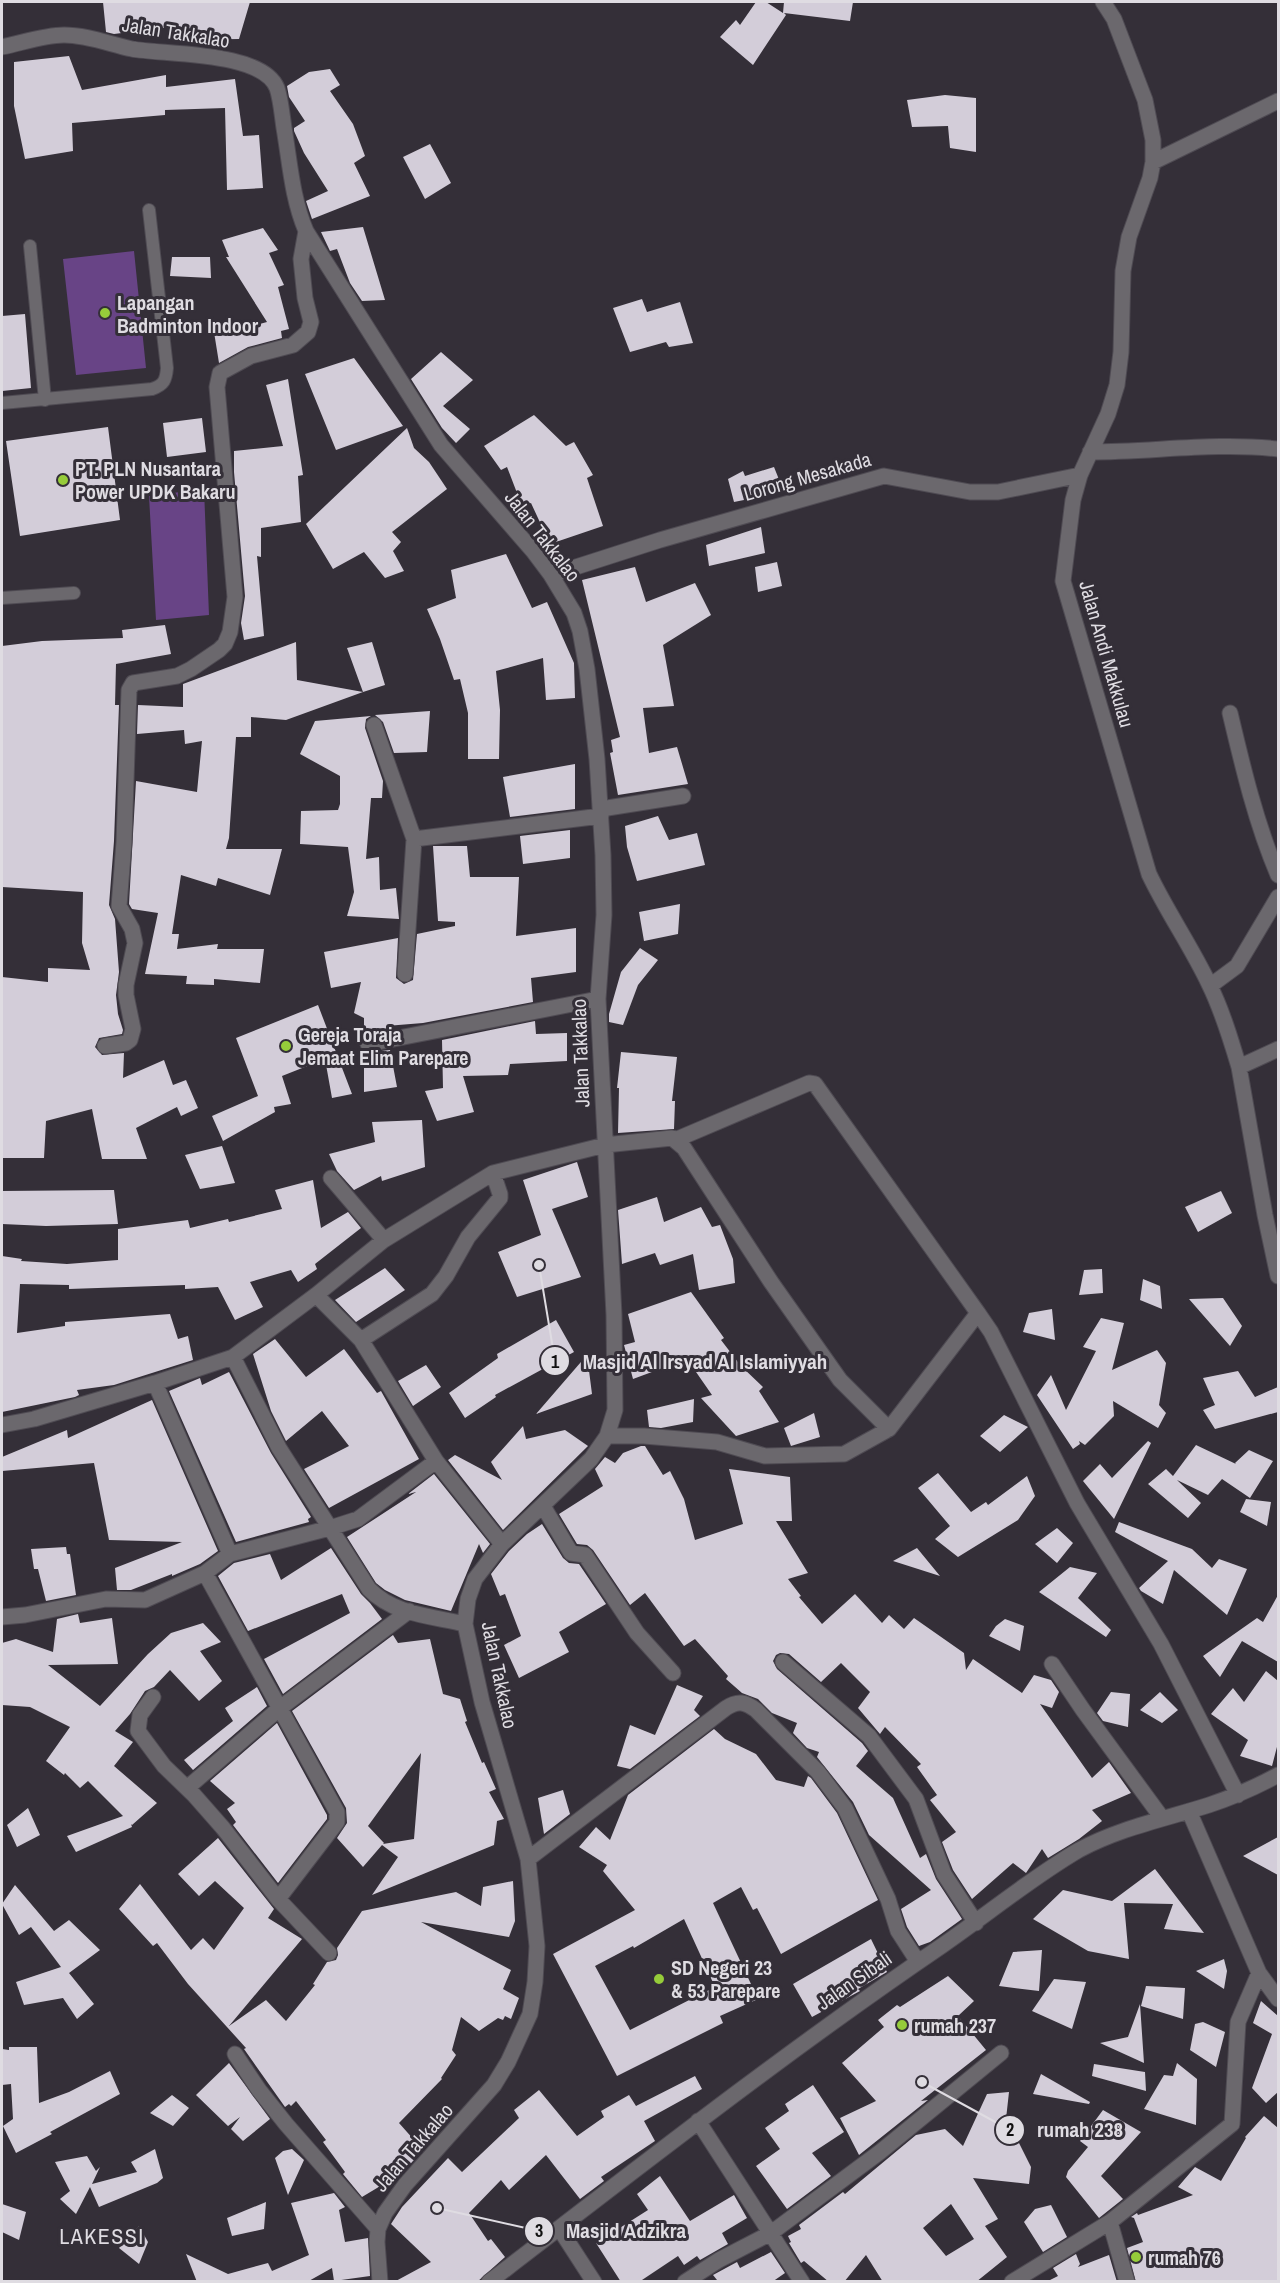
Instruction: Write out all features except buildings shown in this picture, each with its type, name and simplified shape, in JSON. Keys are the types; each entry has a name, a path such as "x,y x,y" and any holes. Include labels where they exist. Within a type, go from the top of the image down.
{"street":[{"name":"Jalan Andi Makkulau","path":"1103,2 1114,19 1145,100 1153,140 1153,162 1150,178 1129,237 1123,271 1121,352 1117,385 1108,414 1080,475 1073,500 1064,581 1149,874 1163,904 1210,986 1239,1067 1278,1276"},
{"name":"Jalan Takkalao","path":"2,47 66,35 90,38 132,49 206,55 260,70 276,87 292,185 306,231 441,445 551,574 574,613 587,669 601,812 604,915 598,999 616,1387 615,1410 607,1436 591,1459 502,1544 475,1579 468,1599 465,1624 482,1702 528,1859 537,1946 535,1982 530,2014 508,2062 494,2085 405,2185 385,2212 378,2229 377,2242 380,2282"},
{"path":"1153,162 1278,101"},
{"path":"105,1046 126,1043 130,1040 133,1029 126,985 135,944 132,929 119,906 124,842 129,690 133,682 177,676 219,650 228,639 235,597 219,410 220,373 251,356 293,345 308,332 310,321 301,259 306,231"},
{"path":"1090,452 1133,452 1217,445 1278,449"},
{"name":"Lorong Mesakada","path":"551,574 660,540 884,476 970,492 998,492 1080,475"},
{"path":"1230,713 1250,797 1278,875"},
{"path":"374,725 414,839 405,974"},
{"path":"414,839 601,812 683,796"},
{"path":"1210,986 1237,966 1278,897"},
{"path":"368,1044 598,999"},
{"path":"1239,1067 1278,1049"},
{"path":"2,1425 34,1419 233,1357 316,1295 384,1240 493,1173 605,1145 675,1140 809,1083 815,1084 990,1332 1077,1503 1161,1644 1238,1795"},
{"path":"675,1140 684,1148 771,1282 840,1380 889,1429"},
{"path":"361,1340 432,1294 446,1276 468,1236 500,1198 493,1173"},
{"path":"331,1178 384,1240"},
{"path":"316,1295 361,1340 436,1461 502,1544"},
{"path":"607,1436 680,1438 717,1442 765,1456 844,1454 889,1429 978,1312"},
{"path":"233,1357 279,1448 369,1589 380,1600 396,1608 465,1624"},
{"path":"155,1383 230,1554"},
{"path":"2,1617 53,1610 106,1599 145,1600 205,1573 230,1554 358,1519 436,1461"},
{"path":"543,1506 571,1553 585,1555 637,1633 673,1673"},
{"path":"205,1573 337,1812 337,1822 278,1899"},
{"path":"187,1788 280,1708 408,1611"},
{"path":"783,1662 869,1736 916,1799 944,1874 976,1923"},
{"path":"1052,1664 1161,1818"},
{"path":"153,1697 140,1714 138,1731 164,1766 223,1828 278,1899 329,1953"},
{"path":"528,1859 726,1708 734,1703 744,1703 756,1710 818,1772 845,1808 888,1899 898,1931 918,1962"},
{"name":"Jalan Sibali","path":"489,2282 828,2024 976,1923 1040,1874 1080,1850 1123,1830 1238,1795 1278,1775"},
{"path":"1189,1811 1259,1973 1278,1999"},
{"path":"1015,2281 1110,2222 1232,2124 1238,2022 1259,1973"},
{"path":"685,2282 719,2260 771,2233 880,2152 1001,2053"},
{"path":"235,2054 259,2090 286,2124 378,2229"},
{"path":"699,2121 802,2282"},
{"path":"1110,2222 1127,2282"},
{"path":"559,2228 594,2282"}],"lane":[{"path":"2,403 152,389 160,387 165,382 167,368 149,210"},
{"path":"30,246 45,400"},
{"path":"2,598 74,593"}],"shaded area":[{"name":"Lapangan Badminton Indoor","path":"134,251 146,368 76,375 63,259"},
{"path":"204,489 209,615 156,620 149,496"}],"place":[{"name":"Lapangan Badminton Indoor","path":"105,313"},
{"name":"PT. PLN Nusantara Power UPDK Bakaru","path":"63,480"},
{"name":"Gereja Toraja Jemaat Elim Parepare","path":"286,1046"},
{"name":"Masjid Al Irsyad Al Islamiyyah","path":"539,1265"},
{"name":"SD Negeri 23 & 53 Parepare","path":"659,1979"},
{"name":"rumah 237","path":"902,2025"},
{"name":"rumah 238","path":"922,2082"},
{"name":"Masjid Adzikra","path":"437,2208"},
{"name":"rumah 76","path":"1136,2257"}],"district":[{"name":"LAKESSI","path":"102,2236"}]}
